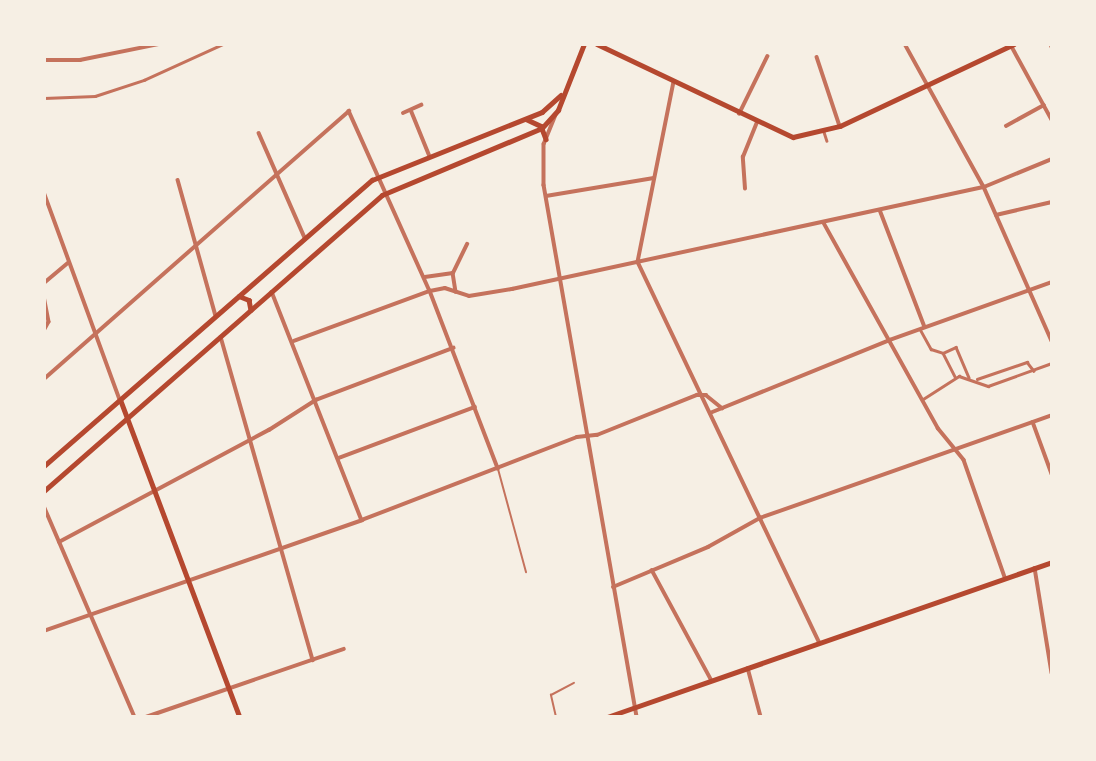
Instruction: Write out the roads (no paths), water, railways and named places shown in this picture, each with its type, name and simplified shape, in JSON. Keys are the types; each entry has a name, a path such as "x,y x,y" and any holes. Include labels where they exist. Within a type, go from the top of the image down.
{"main road":[{"path":"44,491 387,192 542,128 556,114 584,44"},
{"path":"597,44 787,137 824,132 840,126 1012,44"},
{"path":"44,466 379,175 547,110 564,92"},
{"path":"522,119 542,128 546,139"},
{"path":"238,296 249,300 250,311"},
{"path":"120,400 240,717"},
{"path":"607,717 1052,562"}],"street":[{"path":"44,60 128,53 159,44"},
{"path":"44,97 95,96 144,80 223,44"},
{"path":"905,44 984,187 1052,341"},
{"path":"1012,44 1052,120"},
{"path":"1049,44 1052,49"},
{"path":"739,114 767,57"},
{"path":"817,57 840,126"},
{"path":"674,82 638,262 820,643"},
{"path":"403,113 421,105"},
{"path":"1006,126 1044,105"},
{"path":"411,110 429,154"},
{"path":"44,379 349,111 425,277 498,468"},
{"path":"556,114 546,139 546,196 637,717"},
{"path":"745,189 743,157 757,123"},
{"path":"824,132 827,142"},
{"path":"259,133 305,238"},
{"path":"294,341 430,290 445,288 472,295 560,279 984,187 1052,159"},
{"path":"546,196 655,178"},
{"path":"178,180 216,316"},
{"path":"44,192 120,400"},
{"path":"996,215 1052,202"},
{"path":"880,210 925,327"},
{"path":"823,222 923,399 971,476 1005,577"},
{"path":"457,293 453,273 467,244"},
{"path":"44,284 68,262"},
{"path":"425,277 453,273"},
{"path":"710,414 890,340 1052,282"},
{"path":"272,292 294,341 362,520"},
{"path":"44,296 49,323 44,331"},
{"path":"919,329 931,349 943,353 956,347 970,377"},
{"path":"221,337 313,660"},
{"path":"59,542 251,440 316,400 453,348"},
{"path":"943,353 955,377"},
{"path":"975,379 1027,362 1034,371"},
{"path":"923,399 955,377 970,377 988,386 1052,363"},
{"path":"701,394 722,408"},
{"path":"44,631 362,520 701,394"},
{"path":"339,458 475,407"},
{"path":"613,587 708,547 760,518 1052,415"},
{"path":"1033,422 1052,474"},
{"path":"44,506 135,717"},
{"path":"1035,568 1052,673"},
{"path":"652,570 712,681"},
{"path":"146,717 344,649"},
{"path":"748,668 761,717"}],"lane":[{"path":"498,468 526,572"},
{"path":"556,717 551,695 574,683"}]}
